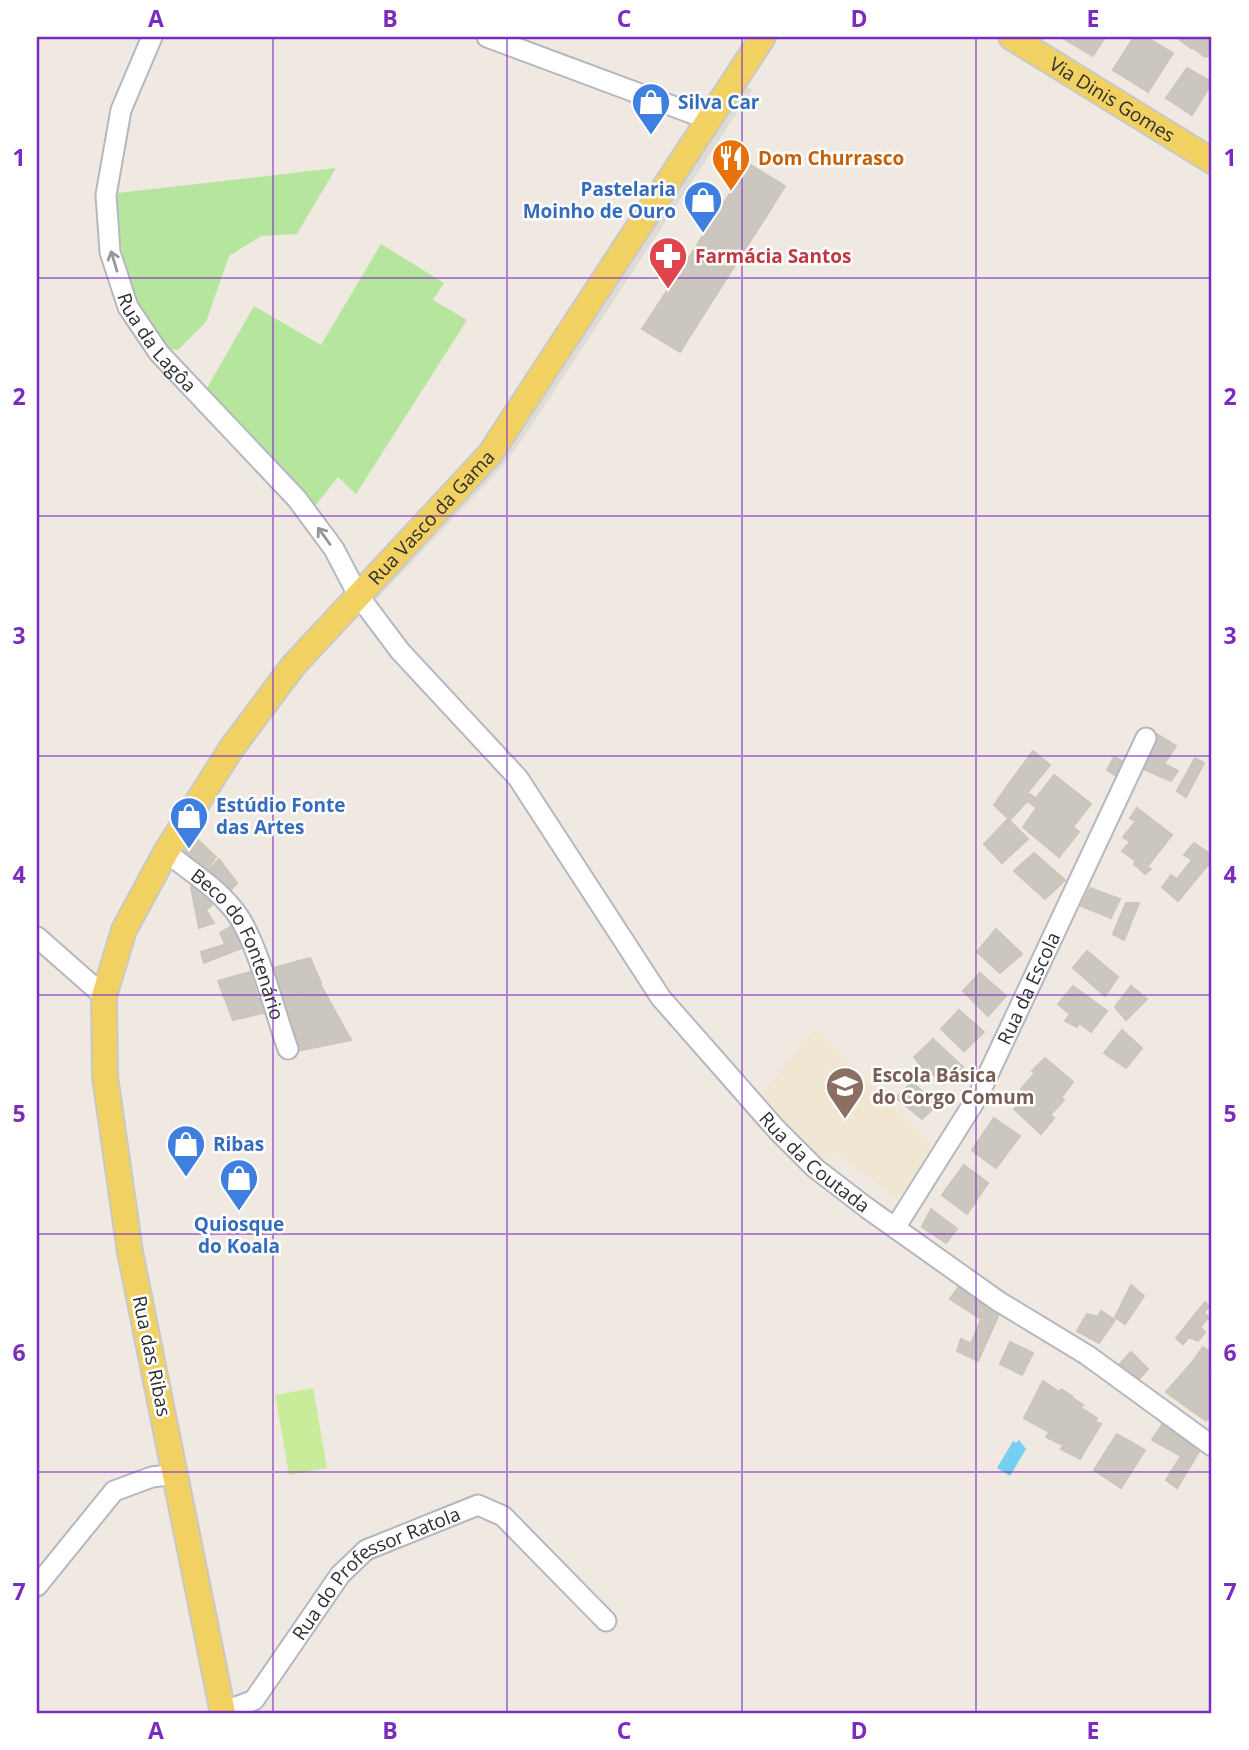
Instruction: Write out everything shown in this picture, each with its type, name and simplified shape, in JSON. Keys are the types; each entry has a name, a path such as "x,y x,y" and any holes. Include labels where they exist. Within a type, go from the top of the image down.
{"main road":[{"name":"Rua Vasco da Gama","path":"104,996 124,930 166,852 246,728 293,666 490,454 764,37"},
{"name":"Via Dinis Gomes","path":"1011,37 1178,143 1212,161"},
{"name":"Rua das Ribas","path":"104,996 105,1077 120,1198 226,1713"}],"street":[{"name":"Rua da Lagôa","path":"152,37 121,110 106,195 110,251 128,307 159,353 297,499 334,549 358,595 400,652 519,778"},
{"path":"487,37 710,120"},
{"name":"Rua da Escola","path":"895,1228 978,1096 1146,738"},
{"name":"Rua da Coutada","path":"519,778 661,998 815,1168 998,1301 1087,1355 1212,1446"},
{"name":"Beco do Fontenário","path":"166,852 219,894 239,917 288,1049"},
{"path":"37,937 104,996"},
{"path":"37,1586 114,1491 152,1477 176,1474"},
{"name":"Rua do Professor Ratola","path":"226,1713 254,1700 340,1575 366,1550 478,1505 503,1516 606,1621"}],"shaded area":[{"path":"746,85 752,90 503,466 374,602 370,598"},
{"name":"Escola Básica do Corgo Comum","path":"815,1029 932,1146 898,1199 835,1151 822,1162 761,1094"}],"green space":[{"path":"336,168 297,234 261,236 229,256 206,322 178,350 165,348 142,309 128,274 120,238 118,193"},
{"path":"381,244 444,283 433,300 467,320 356,494 338,477 315,506 207,388 254,306 321,345"},
{"path":"313,1388 327,1468 289,1475 275,1395"}],"water":[{"path":"1019,1440 1026,1449 1010,1476 997,1468 1013,1441 1016,1443"}],"building":[{"path":"1061,37 1105,37 1093,56"},
{"path":"1134,37 1146,37 1173,53 1148,92 1113,70"},
{"path":"1176,37 1199,37 1191,48"},
{"path":"1199,37 1212,40 1212,55 1205,57 1192,47"},
{"path":"1187,68 1212,82 1192,115 1166,98"},
{"path":"749,164 785,186 767,215 731,192"},
{"path":"731,192 767,215 749,243 712,220"},
{"path":"712,220 749,243 732,270 696,247"},
{"path":"696,247 732,270 714,298 678,274"},
{"path":"678,274 714,298 680,352 642,329"},
{"path":"1157,734 1176,746 1164,764 1178,771 1171,781 1141,768"},
{"path":"1033,751 1050,765 1028,792 1011,781"},
{"path":"1114,757 1126,763 1118,777 1107,770"},
{"path":"1195,758 1204,763 1186,797 1177,791"},
{"path":"1054,775 1091,804 1072,828 1036,798"},
{"path":"1011,781 1041,802 1037,808 1027,801 1010,820 994,805"},
{"path":"1041,802 1079,832 1059,857 1023,827"},
{"path":"1137,808 1172,835 1147,867 1151,869 1145,874 1134,864 1136,861 1122,851 1130,842 1123,837 1136,821 1130,818"},
{"path":"1008,819 1028,839 1002,863 984,844"},
{"path":"192,834 216,857 201,875 177,855"},
{"path":"1194,843 1212,855 1212,860 1178,901 1162,887 1171,875 1177,879 1192,860 1184,855"},
{"path":"1034,853 1065,880 1045,899 1014,871"},
{"path":"219,859 237,883 225,897 202,876"},
{"path":"198,883 218,899 206,910 214,923 199,928 191,887"},
{"path":"1090,888 1120,899 1111,918 1081,906"},
{"path":"1126,903 1139,903 1124,940 1113,934"},
{"path":"237,923 248,946 229,953 220,933"},
{"path":"996,929 1022,954 1000,973 977,952"},
{"path":"224,945 229,953 204,963 201,952"},
{"path":"1087,951 1118,977 1105,996 1073,968"},
{"path":"310,958 321,983 276,1000 266,970"},
{"path":"250,972 258,999 263,999 267,1012 233,1020 218,981"},
{"path":"980,973 1006,996 988,1016 963,991"},
{"path":"320,984 351,1040 291,1052 275,1003"},
{"path":"1073,986 1107,1011 1091,1032 1079,1023 1077,1027 1065,1021 1070,1014 1058,1004"},
{"path":"1131,986 1147,999 1126,1020 1115,1007"},
{"path":"959,1010 984,1032 964,1051 941,1029"},
{"path":"1122,1030 1142,1048 1126,1068 1104,1053"},
{"path":"933,1039 963,1067 944,1084 929,1071 926,1072 914,1057"},
{"path":"1045,1058 1073,1082 1061,1098 1032,1071"},
{"path":"1035,1073 1064,1100 1051,1114 1021,1089"},
{"path":"912,1082 937,1105 922,1119 896,1098"},
{"path":"1023,1091 1054,1118 1041,1134 1014,1109 1017,1106 1014,1101"},
{"path":"994,1118 1020,1136 996,1168 972,1150"},
{"path":"964,1165 988,1183 967,1214 942,1195"},
{"path":"931,1209 957,1229 946,1243 922,1227"},
{"path":"960,1285 999,1314 978,1361 957,1351 961,1339 971,1344 981,1319 950,1299"},
{"path":"1131,1285 1144,1296 1125,1324 1115,1317"},
{"path":"1205,1302 1209,1306 1204,1313 1209,1317 1200,1327 1205,1332 1198,1341 1189,1337 1183,1344 1176,1338"},
{"path":"1101,1311 1115,1320 1099,1343 1077,1331 1087,1314 1098,1317"},
{"path":"1010,1342 1033,1353 1022,1375 1000,1364"},
{"path":"1203,1347 1212,1353 1212,1372 1194,1360"},
{"path":"1131,1352 1148,1369 1138,1380 1120,1364"},
{"path":"1194,1360 1212,1372 1212,1414 1206,1421 1166,1392"},
{"path":"1043,1381 1059,1392 1061,1389 1072,1396 1049,1432 1024,1418"},
{"path":"1071,1397 1083,1405 1081,1408 1097,1418 1095,1422 1101,1424 1080,1459 1061,1449 1063,1445 1046,1437"},
{"path":"1164,1422 1200,1450 1177,1488 1166,1480 1181,1456 1152,1440"},
{"path":"1117,1434 1145,1450 1121,1488 1094,1470"}],"place":[{"name":"Silva Car","path":"651,136"},
{"name":"Dom Churrasco","path":"731,192"},
{"name":"Pastelaria Moinho de Ouro","path":"703,234"},
{"name":"Farmácia Santos","path":"668,290"},
{"name":"Estúdio Fonte das Artes","path":"189,850"},
{"name":"Escola Básica do Corgo Comum","path":"845,1120"},
{"name":"Ribas","path":"186,1178"},
{"name":"Quiosque do Koala","path":"239,1212"}]}
